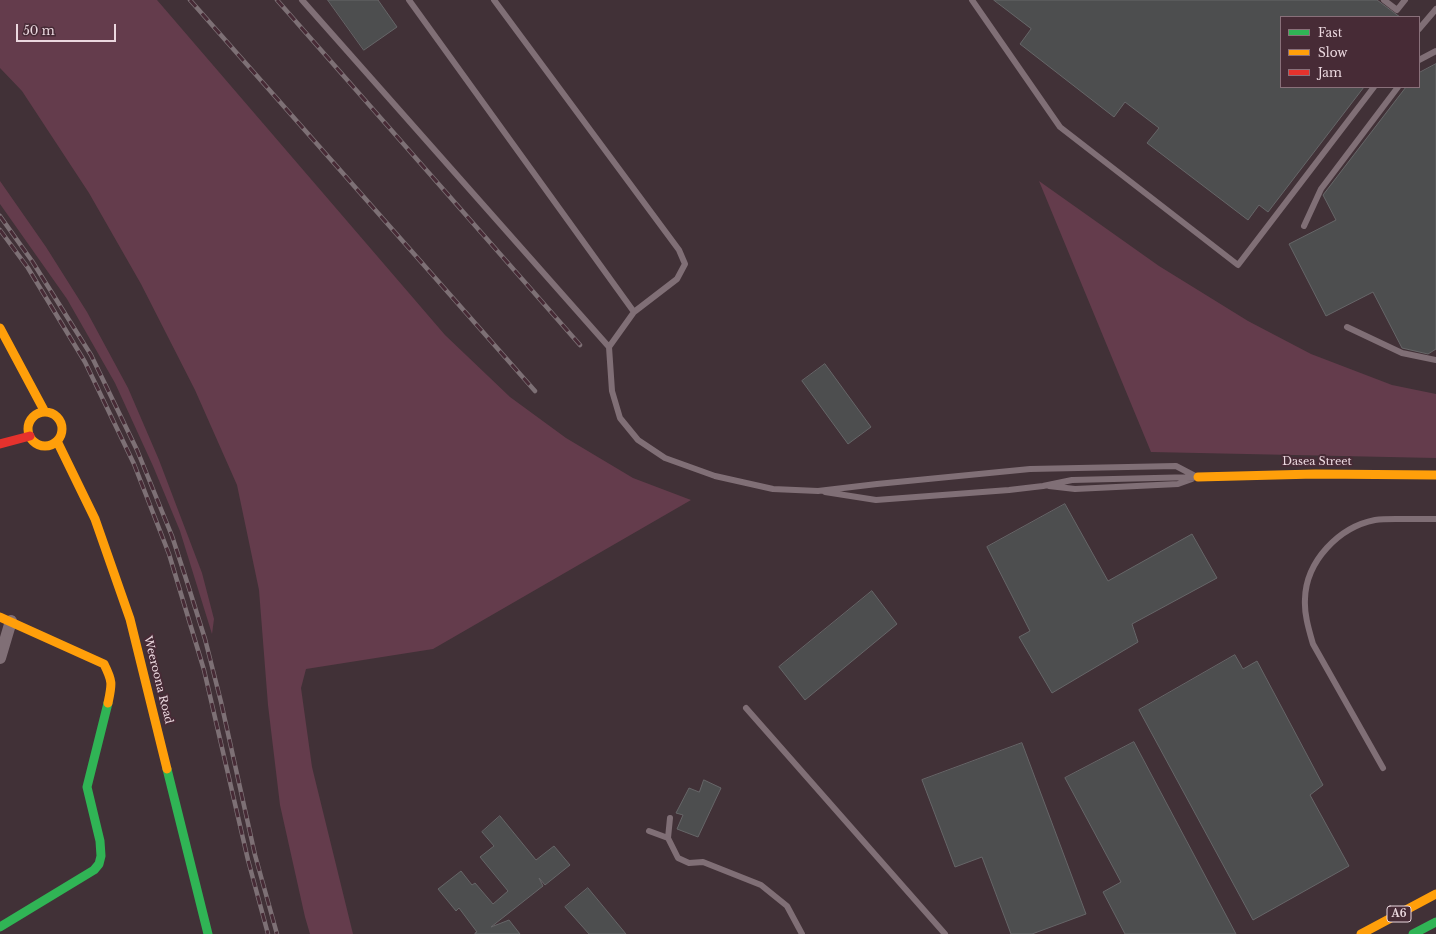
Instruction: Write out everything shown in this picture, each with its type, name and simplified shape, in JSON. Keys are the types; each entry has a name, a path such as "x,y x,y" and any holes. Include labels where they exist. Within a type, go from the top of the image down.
{"main road":[{"path":"0,328 45,412"},
{"path":"45,412 54,414 60,421 62,429 60,438 57,442 45,446 39,445 30,436 30,422 36,415 45,412"},
{"path":"0,444 30,436"},
{"name":"Weeroona Road","path":"57,442 95,519 130,620 208,934"},
{"name":"Dasea Street","path":"1198,477 1315,474 1436,475"},
{"path":"0,927 94,870 99,864 101,856 100,841 87,787 112,685 110,676 104,664 6,619"},
{"name":"A6","path":"1361,934 1436,894"},
{"name":"A6","path":"1413,934 1436,922"}],"street":[{"path":"0,658 6,619"}],"lane":[{"path":"302,0 609,347 612,391 620,418 638,440 665,458 715,476 773,489 818,491 876,500 1009,490 1043,486 1072,480 1198,477"},
{"path":"409,0 634,312"},
{"path":"494,0 679,250 685,264 677,279 634,312 609,347"},
{"path":"972,0 1060,127 1238,265 1373,88"},
{"path":"1384,0 1397,10 1405,0"},
{"path":"1420,28 1436,9"},
{"path":"1420,59 1436,51"},
{"path":"1304,226 1321,189 1397,88"},
{"path":"1347,328 1402,353 1436,360"},
{"path":"818,491 1030,469 1176,466 1198,477"},
{"path":"1043,486 1075,489 1178,484 1198,477"},
{"path":"1383,768 1313,644 1308,625 1305,599 1307,582 1314,564 1324,551 1347,531 1362,524 1376,520 1436,519"},
{"path":"746,708 945,934"},
{"path":"670,818 668,838 678,858 689,863 704,862 762,885 787,906 802,934"},
{"path":"649,831 668,838"}],"shaded area":[{"path":"0,0 157,0 445,335 510,397 566,438 633,478 691,500 433,649 306,669 301,688 312,767 353,934 310,934 305,917 280,805 268,705 259,590 237,485 195,390 141,284 89,193 22,91 0,68"},
{"path":"0,181 46,247 87,312 128,388 159,460 202,573 214,619 212,634 180,531 153,466 115,383 67,299 0,204"},
{"path":"1039,181 1159,266 1248,321 1311,354 1392,385 1436,394 1436,458 1151,452"}],"building":[{"path":"328,0 378,0 397,27 364,50"},
{"path":"994,0 1377,0 1399,16 1280,16 1280,88 1363,88 1268,212 1259,205 1248,220 1147,143 1159,128 1125,102 1114,117 1020,44 1031,29"},
{"path":"1436,64 1436,349 1428,354 1402,348 1373,292 1326,316 1289,244 1336,220 1323,195 1405,88 1420,88 1420,72"},
{"path":"825,364 871,427 848,444 802,381"},
{"path":"1065,504 1108,581 1192,534 1217,578 1132,624 1138,642 1052,693 1019,637 1030,631 987,547"},
{"path":"872,591 897,624 805,700 779,667"},
{"path":"1235,655 1243,669 1257,661 1323,785 1310,795 1349,866 1253,920 1139,710"},
{"path":"1134,742 1236,934 1125,934 1103,892 1121,882 1065,778"},
{"path":"1022,743 1086,914 1032,934 1011,934 982,857 955,867 922,780"},
{"path":"704,780 721,788 698,837 677,829 683,815 676,813 689,788 699,792"},
{"path":"500,816 536,860 554,846 570,865 545,885 539,878 543,886 491,927 509,920 520,934 475,934 477,932 459,908 456,911 438,889 461,871 472,885 475,883 493,904 508,891 480,857 494,846 482,832"},
{"path":"588,888 626,934 589,934 565,907"}],"railway":[{"path":"190,0 535,391"},
{"path":"277,0 580,345"},
{"path":"0,216 32,261 91,355 137,450 172,536 205,639 221,702 255,855 277,934"},
{"path":"0,230 28,268 85,362 134,464 169,554 204,670 248,860 268,934"}],"traffic: fast":[{"path":"0,927 94,870 99,864 101,856 100,841 87,787 108,703"},
{"path":"167,769 208,934"},
{"path":"1413,934 1436,922"}],"traffic: slow":[{"path":"0,328 45,412"},
{"path":"42,412 48,412 57,417 61,423 62,429 61,435 57,441 48,446 42,446 33,441 28,432 28,426 33,417 42,412"},
{"path":"57,441 95,519 130,619 167,769"},
{"path":"1198,477 1315,474 1436,475"},
{"path":"0,617 104,664 111,683 108,703"},
{"path":"1361,934 1436,894"}],"traffic: jam":[{"path":"0,444 30,436"}]}
